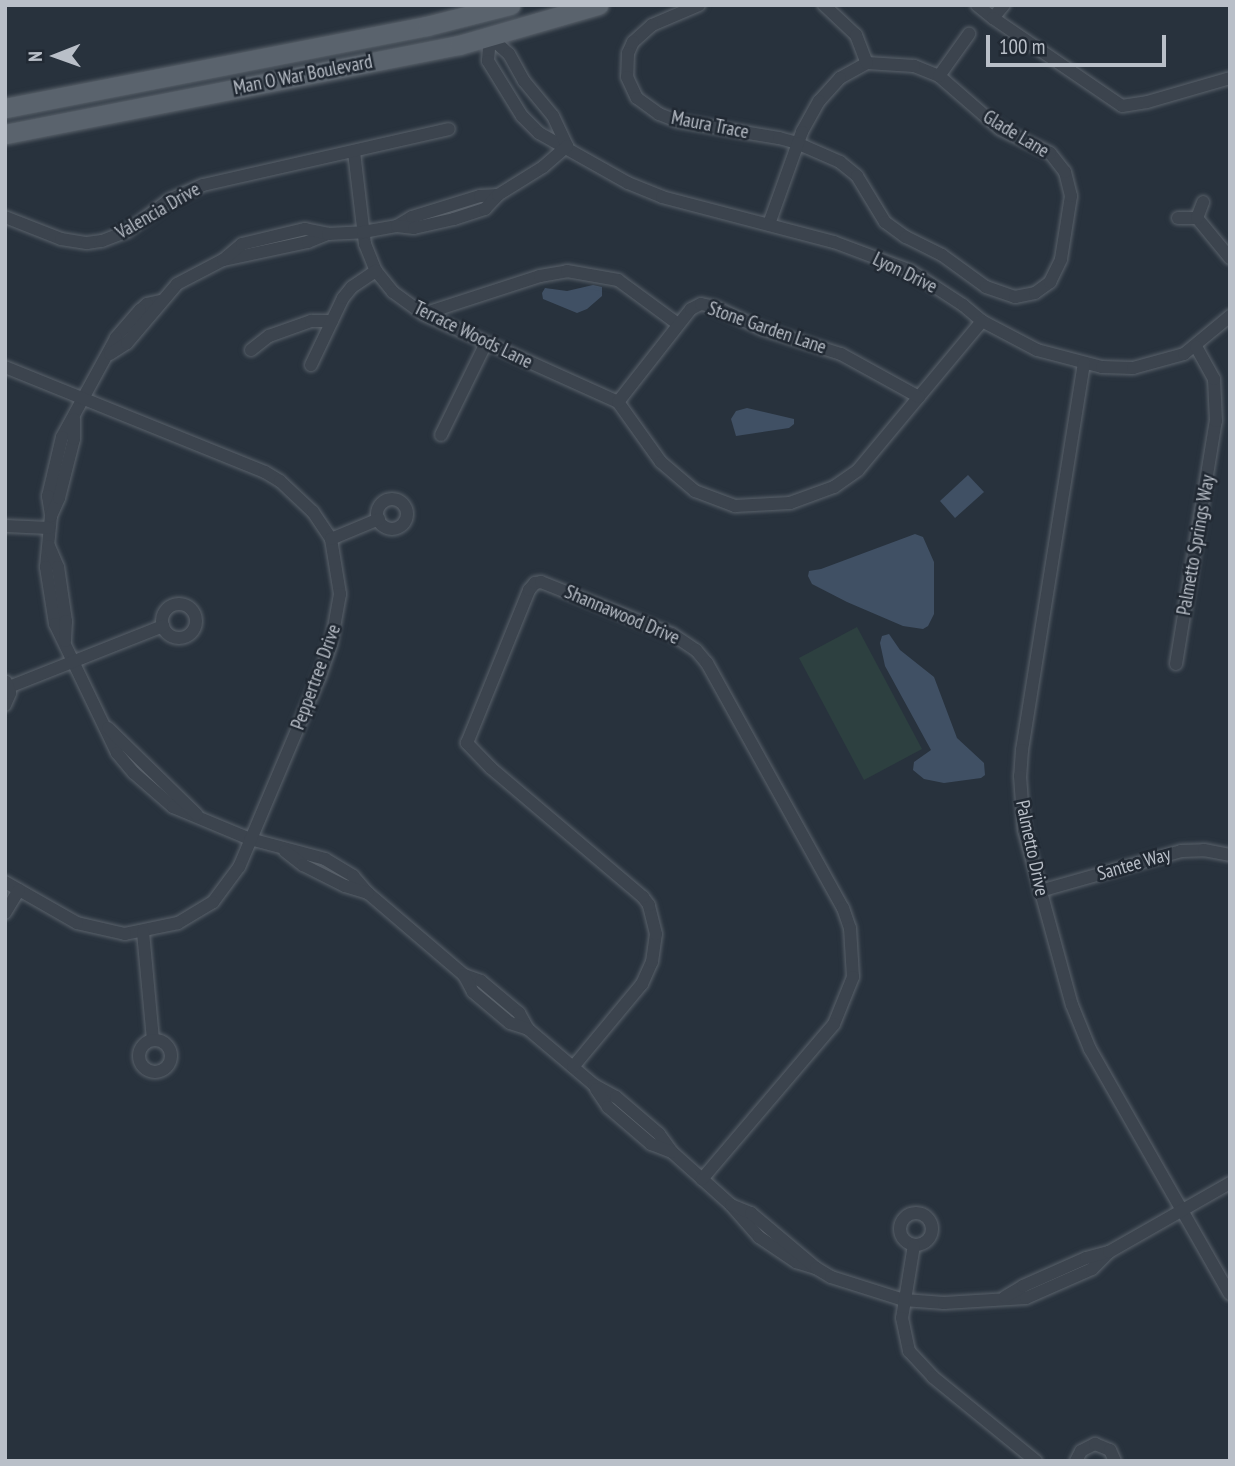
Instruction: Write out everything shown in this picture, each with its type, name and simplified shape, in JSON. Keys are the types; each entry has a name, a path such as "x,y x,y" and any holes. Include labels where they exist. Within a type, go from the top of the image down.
{"main road":[{"name":"Man O War Boulevard","path":"5,108 427,26 510,5"},
{"name":"Man O War Boulevard","path":"5,134 490,37 598,5"}],"street":[{"name":"Maura Trace","path":"699,5 652,25 633,42 626,64 627,77 636,97 659,114 677,121 797,143"},
{"path":"769,224 808,118 830,88 851,70 867,63 856,35 824,5"},
{"path":"977,5 1122,106 1147,103 1230,78"},
{"path":"993,18 1004,5"},
{"path":"939,76 969,34"},
{"path":"490,37 509,54 524,81 553,116 567,146 543,167 498,195 480,196 411,217 397,226 328,234 305,229 242,244 223,260 177,284 160,301 152,317 127,343 110,354 83,400 74,418 74,439 50,522 49,546 58,568 66,621 65,642 107,727 197,815 250,839 284,850 303,864 345,886 368,893 464,975 473,992 510,1023 528,1029 594,1085 624,1104 659,1134 672,1152 731,1205 751,1213 816,1268 852,1285 904,1300 944,1303 1005,1297 1086,1258 1109,1252 1230,1183"},
{"name":"Lyon Drive","path":"490,37 488,61 522,116 539,133 567,146 628,183 662,197 834,242 911,271 964,305 982,321 1029,346 1084,363 1133,368 1167,361 1196,347 1230,316"},
{"name":"Glade Lane","path":"797,143 848,167 865,188 885,222 906,237 942,255 986,287 1008,297 1035,293 1050,282 1061,259 1071,196 1065,172 1050,153 1000,129 939,76 914,66 867,63"},
{"name":"Valencia Drive","path":"5,217 61,239 87,243 102,241 126,232 169,200 203,185 449,129"},
{"path":"354,152 363,232"},
{"path":"1197,218 1203,202"},
{"path":"1178,218 1197,218"},
{"path":"1197,218 1230,258"},
{"name":"Terrace Woods Lane","path":"363,232 376,271 393,292 423,314 618,402"},
{"path":"311,365 352,287 376,271"},
{"path":"423,314 540,276 568,271 618,280 678,324"},
{"name":"Stone Garden Lane","path":"618,402 691,309 707,305 762,329 841,354 919,397"},
{"path":"251,350 269,336 311,321 332,321"},
{"path":"618,402 662,462 682,483 722,503 763,506 810,496 849,478 868,460 982,321"},
{"path":"441,435 486,343"},
{"name":"Palmetto Springs Way","path":"1176,664 1216,421 1214,379 1196,347"},
{"name":"Palmetto Drive","path":"1084,363 1020,776 1024,830 1072,1004 1090,1049 1230,1294"},
{"name":"Peppertree Drive","path":"5,367 265,472 301,498 331,539 340,594 331,645 250,839 233,876 213,902 178,923 143,932 108,932 77,923 5,882"},
{"path":"331,539 379,519"},
{"path":"5,526 50,522"},
{"name":"Shannawood Drive","path":"573,1067 642,984 652,962 656,934 649,905 643,897 491,768 467,743 529,590 535,583 541,582 672,634 696,650 713,675 843,908 850,928 853,977 834,1024 702,1179"},
{"path":"5,705 9,698 7,684 163,626"},
{"name":"Santee Way","path":"1040,891 1181,851 1204,850 1230,855"},
{"path":"5,913 19,890"},
{"path":"143,932 153,1040"},
{"path":"914,1245 904,1300 903,1328 909,1351 933,1377 1036,1461"},
{"path":"1076,1461 1081,1451 1095,1444 1110,1450 1115,1461"}],"shaded area":[{"path":"857,627 922,749 864,780 799,658"}],"water":[{"path":"593,285 602,287 602,296 587,309 577,313 543,299 545,288 567,291"},
{"path":"747,408 794,419 794,424 789,428 736,436 731,419 736,411"},
{"path":"968,475 984,492 955,518 940,501"},
{"path":"915,534 923,537 934,562 934,614 928,626 923,629 903,626 847,602 812,584 808,576 809,571"},
{"path":"889,634 900,650 934,677 957,738 984,763 985,775 981,778 944,783 924,779 913,770 914,762 931,750 885,666 880,643 882,636"}]}
